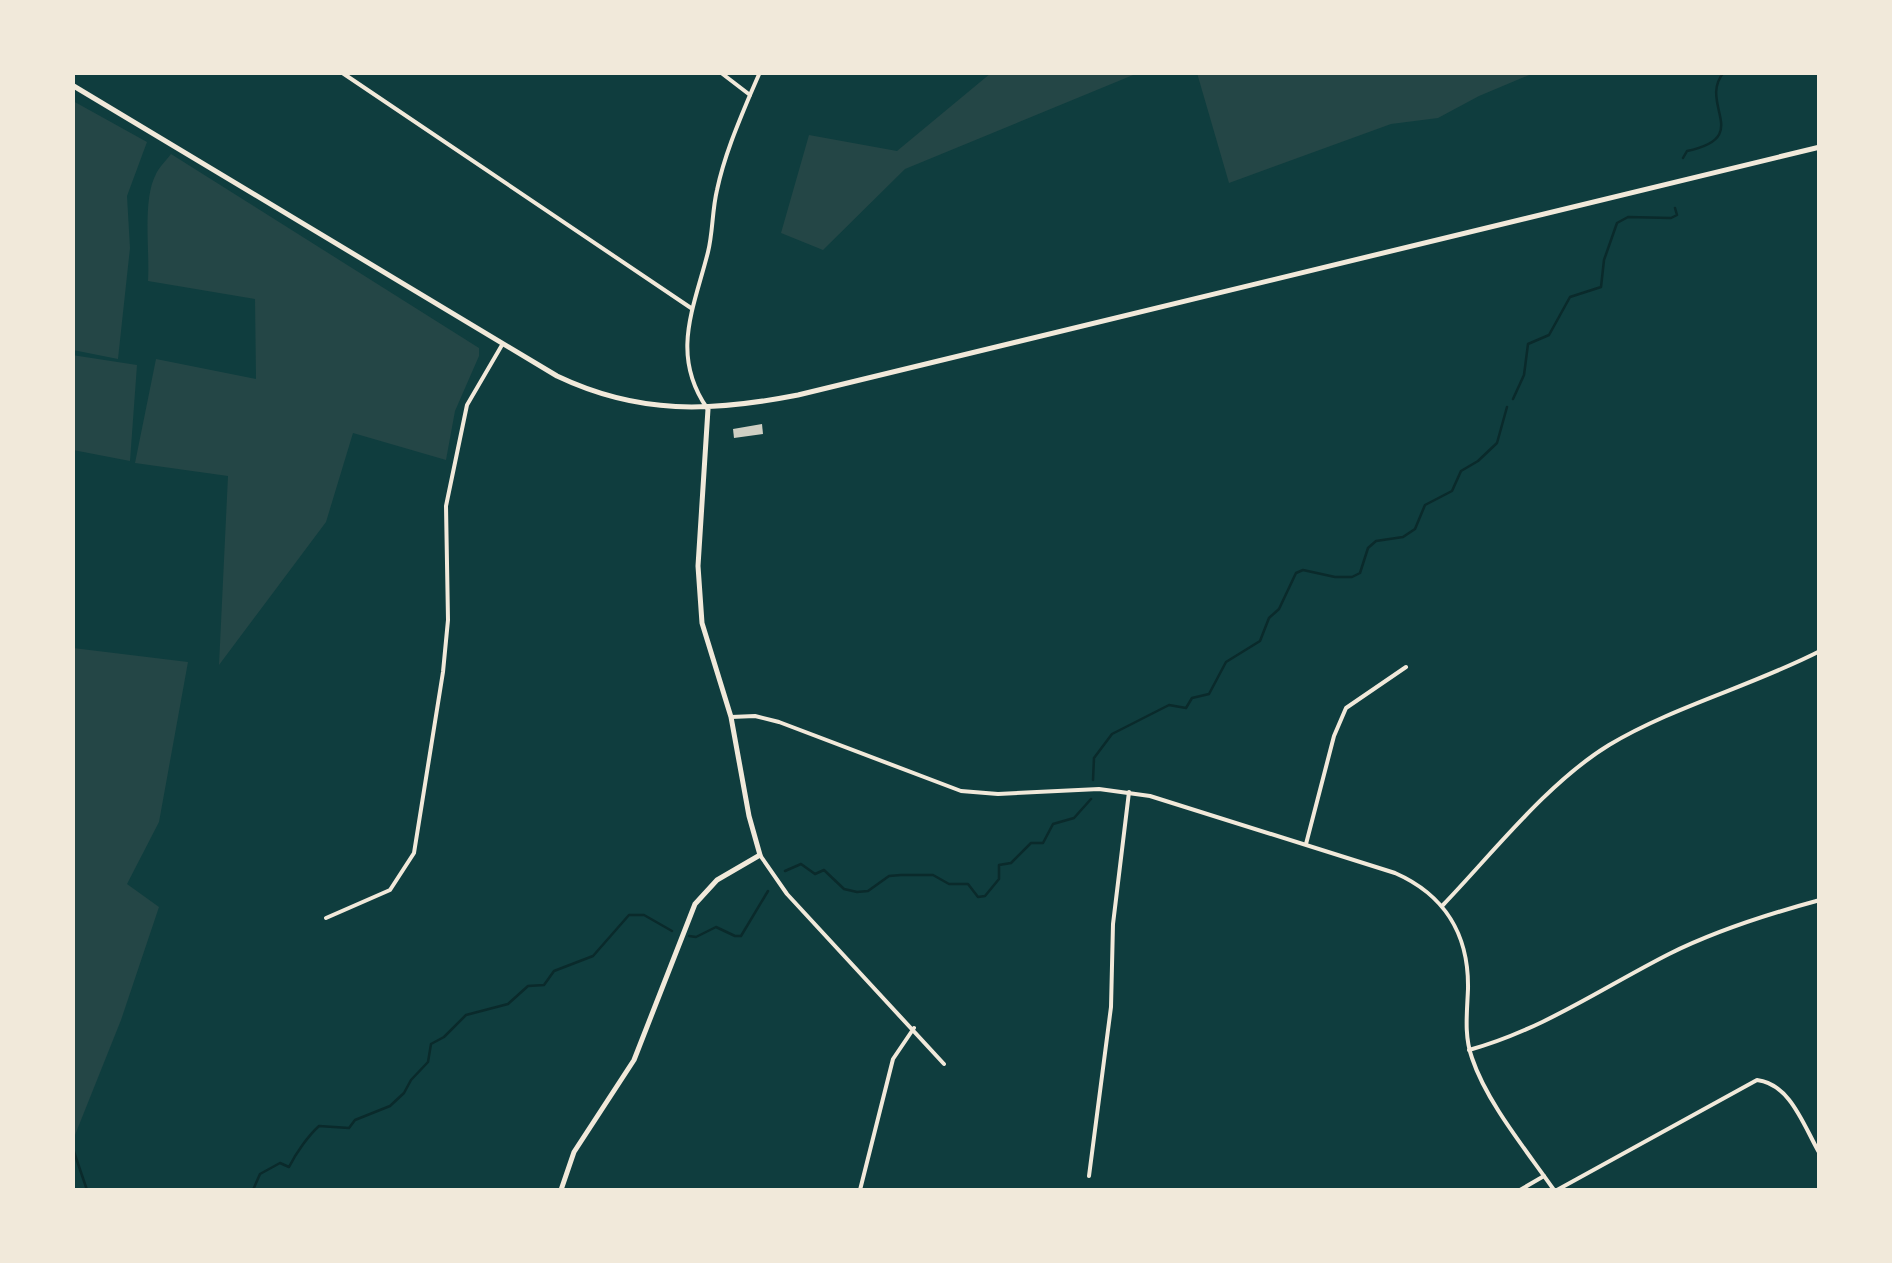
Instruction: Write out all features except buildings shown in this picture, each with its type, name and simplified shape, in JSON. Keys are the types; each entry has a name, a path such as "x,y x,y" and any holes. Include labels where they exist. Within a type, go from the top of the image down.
{"main road":[{"path":"72,86 502,345 582,388 654,406 708,408 798,395 1820,147"},
{"path":"561,1190 574,1152 634,1060 696,904 717,880 760,855 731,716 709,652 700,603 698,566 708,408"}],"street":[{"path":"341,72 691,308"},
{"path":"720,72 750,95"},
{"path":"708,408 695,390 686,352 691,308 709,249 724,159 760,72"},
{"path":"326,918 390,890 414,853 448,620 446,506 467,404 502,345"},
{"path":"1444,906 1542,802 1608,746 1777,674 1820,651"},
{"path":"1306,844 1334,736 1346,708 1406,667"},
{"path":"731,716 780,722 961,791 998,794 1099,789 1178,803 1407,878 1444,906 1464,946 1470,1050 1482,1081 1556,1190 1757,1080 1771,1082 1783,1090 1820,1154"},
{"path":"1090,1176 1111,1008 1113,924 1129,792"},
{"path":"760,855 787,894 944,1064"},
{"path":"1470,1050 1516,1037 1670,953 1754,918 1820,900"},
{"path":"860,1190 892,1059 914,1028"},
{"path":"1520,1190 1544,1176"}],"shaded area":[{"path":"1197,72 1534,73 1438,118 1391,124 1229,183"},
{"path":"991,73 1138,73 905,169 823,250 781,233 809,135 897,151"},
{"path":"73,101 147,142 127,196 130,248 118,359 73,350"},
{"path":"171,154 479,348 455,411 446,460 353,433 326,522 219,665 228,476 135,463 156,359 256,379 255,299 148,281 149,197 156,174"},
{"path":"72,355 137,365 130,461 73,450"},
{"path":"73,648 188,662 159,822 127,884 159,907 121,1020 73,1140"}],"waterway":[{"path":"1683,158 1687,151 1707,145 1717,137 1721,128 1717,84 1724,72"},
{"path":"1513,399 1524,375 1528,344 1549,335 1570,297 1601,287 1604,260 1617,223 1628,217 1671,218 1677,215 1675,208"},
{"path":"1093,780 1094,758 1112,734 1169,705 1186,708 1192,698 1209,694 1226,662 1260,641 1296,573 1303,570 1352,577 1360,573 1368,548 1376,541 1403,537 1415,529 1425,505 1452,491 1461,471 1497,443 1507,407"},
{"path":"785,871 801,864 815,874 824,870 844,889 857,892 868,891 889,876 933,875 949,884 968,884 978,897 985,896 999,879 999,865 1011,863 1031,843 1043,843 1053,824 1074,818 1091,799"},
{"path":"689,936 696,937 716,927 741,936 768,891"},
{"path":"253,1190 260,1174 280,1163 289,1167 319,1126 349,1128 355,1120 390,1106 428,1062 431,1044 466,1015 508,1004 528,986 544,985 554,971 593,956 629,915 644,915 672,931"},
{"path":"72,1146 87,1190"}]}
